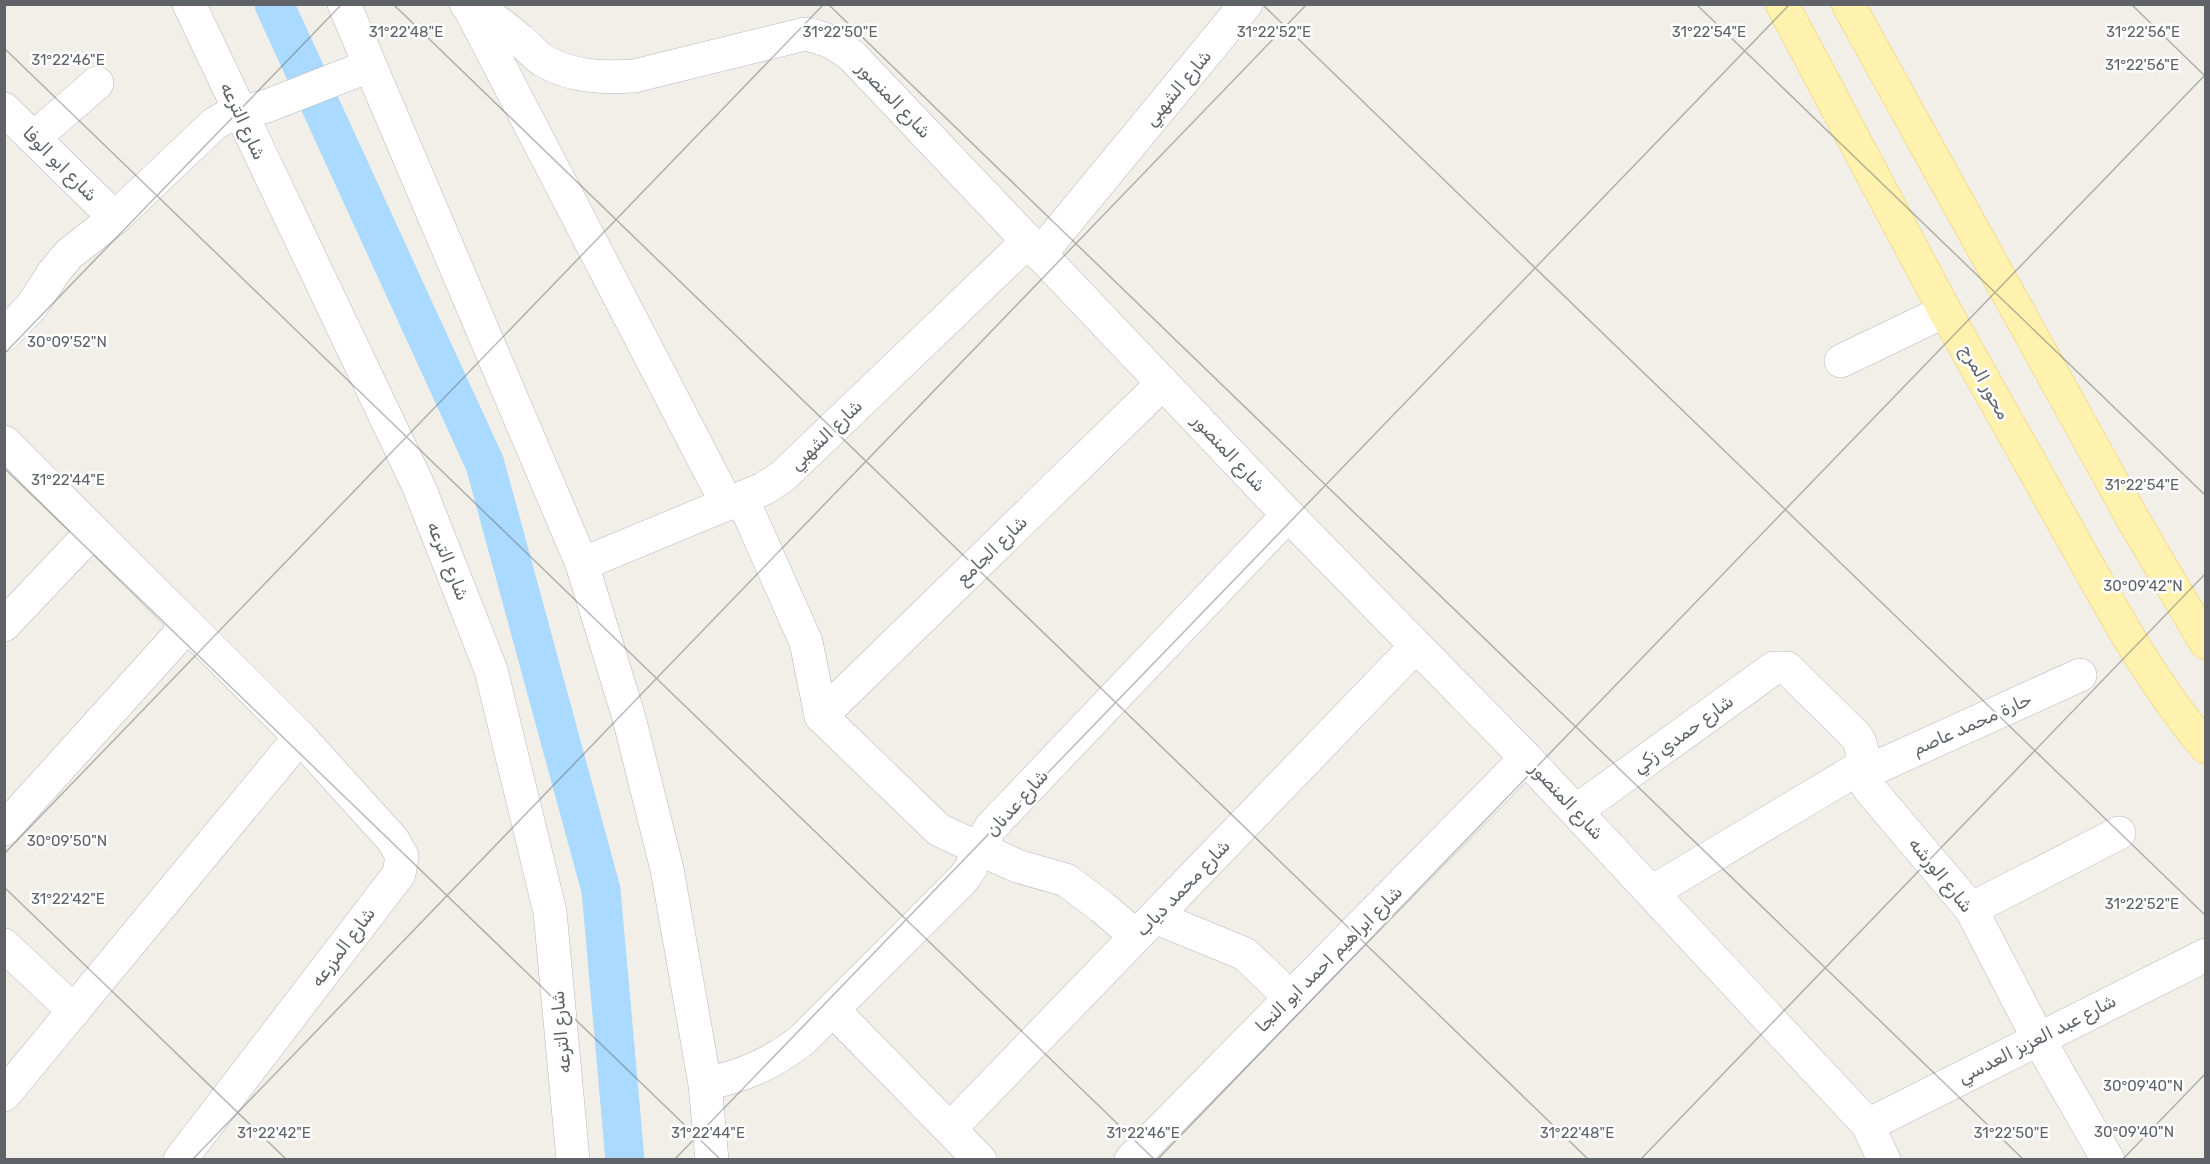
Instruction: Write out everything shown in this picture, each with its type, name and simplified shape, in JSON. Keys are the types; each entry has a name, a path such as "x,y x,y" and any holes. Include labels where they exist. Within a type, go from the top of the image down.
{"main road":[{"name":"محور المرج","path":"1782,4 1945,311 2140,658 2205,747"},
{"path":"1848,4 2134,521 2205,643"}],"street":[{"name":"شارع الترعه","path":"189,4 419,487 491,670 549,912 573,1160"},
{"name":"شارع الشهبي","path":"582,564 763,489 782,477 1034,247 1246,4"},
{"path":"467,5 734,501 806,642 821,716 939,830 1017,866 1066,880 1102,907 1146,927 1245,954 1291,998"},
{"name":"شارع المنصور","path":"467,5 496,20 542,60 563,70 586,76 634,76 805,34 823,37 839,45 853,57 1415,647 1526,758 1652,892 1868,1125 1884,1160"},
{"path":"355,8 369,66 582,564 629,718 667,869 705,1084 712,1160"},
{"path":"4,335 32,306 69,254 115,219 214,124 239,112 267,106 369,66"},
{"path":"34,138 97,83"},
{"name":"شارع ابو الوفا","path":"4,109 115,219"},
{"path":"1841,361 1945,311"},
{"name":"شارع الجامع","path":"821,716 1163,383"},
{"name":"شارع المزرعه","path":"4,442 300,737 399,848 402,856 399,874 180,1160"},
{"name":"شارع عدنان","path":"705,1084 731,1079 756,1070 780,1058 801,1041 969,873 991,827 1288,515"},
{"path":"4,625 93,531"},
{"path":"4,829 188,626"},
{"name":"شارع محمد دياب","path":"950,1129 1415,647"},
{"name":"شارع حمدي زكي","path":"1576,811 1774,668 1780,667 1792,672"},
{"name":"شارع الورشه","path":"1792,672 1856,736 1862,748 1866,783 1871,792 1971,909 2038,1038 2108,1160"},
{"name":"حارة محمد عاصم","path":"1652,892 1864,769 2080,675"},
{"path":"4,1095 300,737"},
{"name":"شارع ابراهيم احمد ابو النجا","path":"1144,1155 1291,998 1526,758"},
{"path":"1971,909 2119,833"},
{"path":"4,945 74,1011"},
{"name":"شارع عبد العزيز العدسي","path":"1868,1125 2205,955"},
{"path":"832,1010 980,1160"}],"waterway":[{"path":"274,4 485,464 601,890 625,1160"}]}
